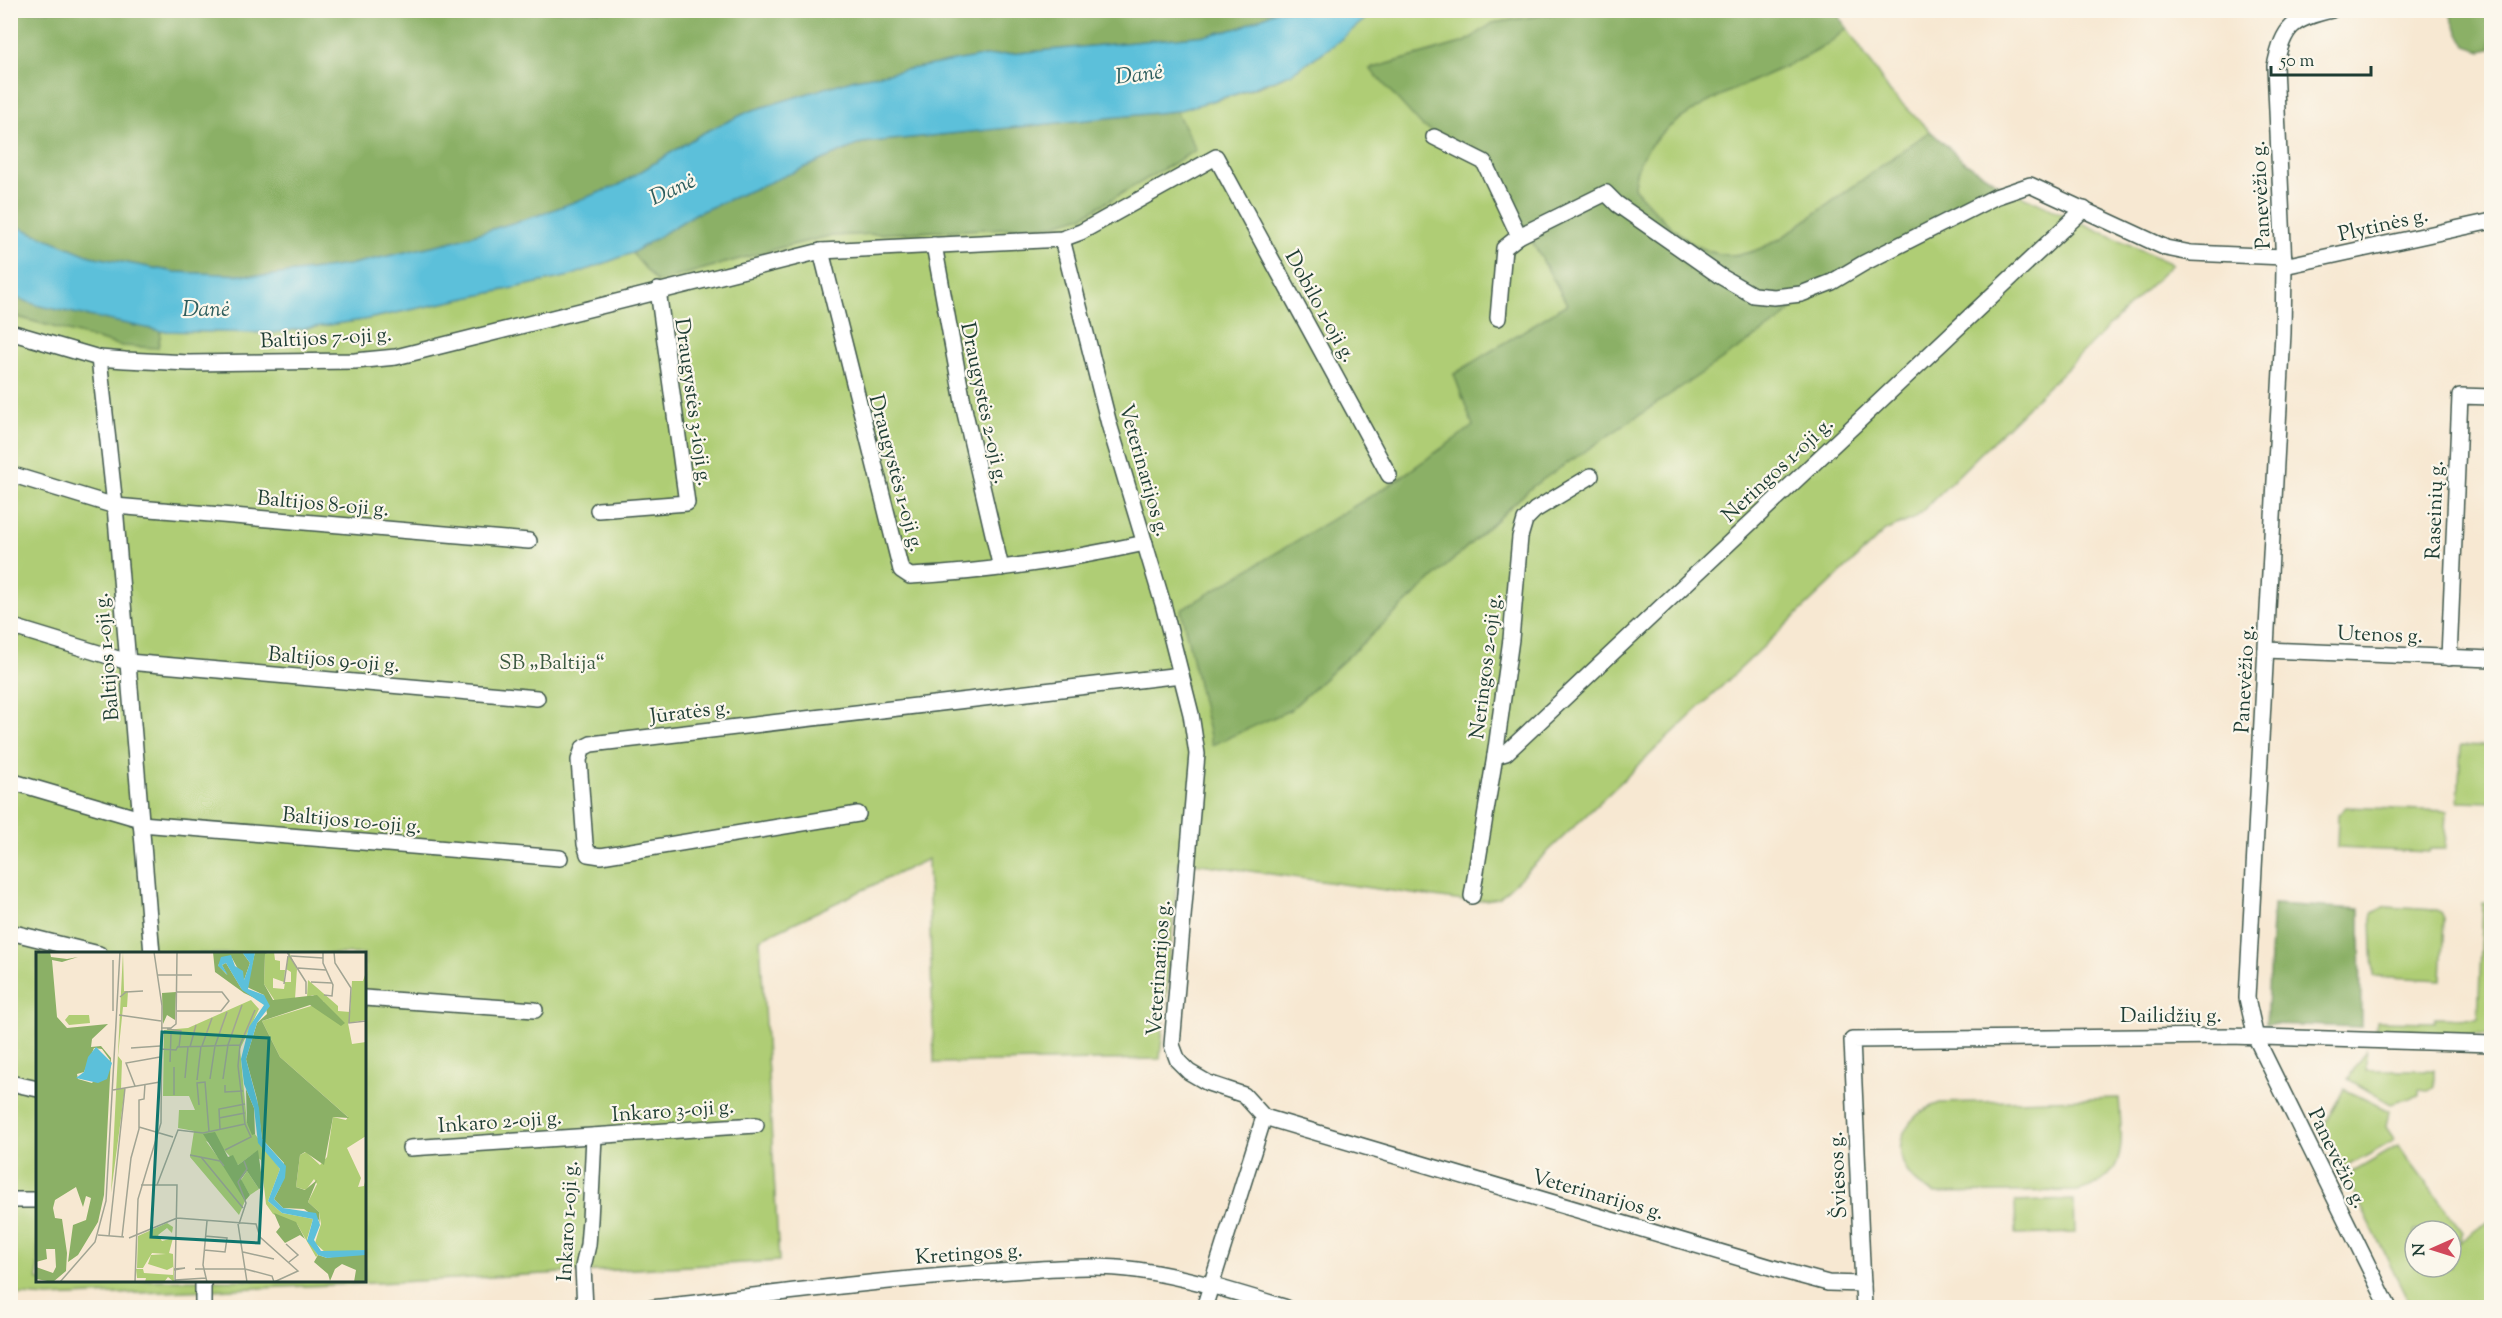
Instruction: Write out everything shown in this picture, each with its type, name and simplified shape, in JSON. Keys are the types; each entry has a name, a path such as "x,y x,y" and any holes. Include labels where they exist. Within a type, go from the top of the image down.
{"street":[{"name":"Panevėžio g.","path":"2332,10 2304,16 2293,24 2280,43 2275,66 2284,262 2283,333 2247,998 2256,1038 2389,1308"},
{"path":"1434,137 1484,162 1519,236 1504,248 1498,318"},
{"name":"Baltijos 7-oji g.","path":"10,332 99,358 189,363 373,360 396,357 821,251 1042,242 1062,239 1081,231 1216,157"},
{"name":"Dobilo 1-oji g.","path":"1216,157 1389,475"},
{"name":"Plytinės g.","path":"1519,236 1606,193 1617,204 1720,276 1753,295 1774,297 1801,294 1832,282 1864,263 1995,197 2030,185 2166,248 2191,253 2284,262 2492,221"},
{"name":"Neringos 1-oji g.","path":"1495,756 1506,753 2084,209"},
{"name":"Veterinarijos g.","path":"1062,239 1109,424 1181,675 1191,714 1197,754 1172,1045 1178,1061 1189,1072 1208,1083 1244,1095 1264,1117 1787,1272 1827,1282 1863,1284"},
{"name":"Draugystės 2-oji g.","path":"934,245 964,413 1001,568"},
{"name":"Draugystės 1-oji g.","path":"821,251 901,570 910,576 1001,568 1058,561 1145,543"},
{"name":"Draugystės 3-ioji g.","path":"597,510 687,502 658,290"},
{"name":"Baltijos 1-oji g.","path":"99,358 115,506 152,952"},
{"name":"Raseinių g.","path":"2449,658 2460,396 2492,397"},
{"name":"Baltijos 8-oji g.","path":"10,474 115,506 529,541"},
{"name":"Neringos 2-oji g.","path":"1472,896 1511,639 1520,537 1525,520 1535,510 1591,476"},
{"name":"Baltijos 9-oji g.","path":"10,626 128,662 537,698"},
{"name":"Utenos g.","path":"2266,650 2492,659"},
{"name":"Jūratės g.","path":"858,814 602,856 588,854 585,844 579,760 583,748 591,744 1181,675"},
{"name":"Baltijos 10-oji g.","path":"10,781 141,821 560,858"},
{"path":"10,932 91,952"},
{"path":"366,998 535,1010"},
{"name":"Dailidžių g.","path":"1852,1040 2229,1036 2492,1044"},
{"name":"Šviesos g.","path":"1852,1040 1864,1308"},
{"path":"10,1083 36,1089"},
{"path":"1204,1308 1264,1117"},
{"name":"Inkaro 3-oji g.","path":"594,1136 756,1125"},
{"name":"Inkaro 2-oji g.","path":"410,1148 594,1136"},
{"name":"Inkaro 1-oji g.","path":"585,1308 583,1267 590,1228 594,1136"},
{"path":"16,1200 36,1200"},
{"name":"Kretingos g.","path":"652,1308 896,1279 1042,1269 1135,1270 1210,1286 1287,1308"},
{"path":"202,1282 203,1308"}],"green space":[{"path":"10,11 1278,11 1239,28 1208,35 976,57 855,79 750,111 701,134 619,185 542,214 450,242 348,265 266,276 175,272 90,256 11,224"},
{"name":"SB „Baltija“","path":"1375,11 1570,11 1493,23 1465,42 1371,69 1486,158 1567,304 1454,374 1474,426 1391,484 1290,710 1533,486 1781,320 1818,283 2005,188 2172,264 1915,518 1885,531 1499,898 1470,902 1179,861 1160,1059 934,1063 928,859 760,939 779,1261 398,1282 48,1297 10,1294 10,315 122,346 158,347 161,331 273,333 363,320 570,276 632,253 657,282 829,236 1049,226 1195,150 1176,111 1277,80 1313,60"},
{"path":"1570,11 1835,11 1847,28 1818,50 1706,103 1678,120 1655,140 1640,162 1634,188 1672,228 1701,248 1717,254 1735,255 1754,251 1780,239 1930,131 1963,161 2005,188 1818,283 1781,320 1533,486 1290,710 1212,745 1181,610 1391,484 1473,426 1454,374 1567,304 1486,158 1422,126 1370,69 1465,42 1493,23"},
{"path":"2450,11 2491,11 2491,49 2481,51 2466,46 2452,20"},
{"path":"1847,28 1890,92 1930,131 1780,239 1754,251 1735,255 1717,254 1686,239 1672,228 1634,188 1640,162 1655,140 1678,120 1736,88 1818,50"},
{"path":"1176,111 1196,150 1083,216 1049,226 829,236 657,282 632,253 695,214 862,143"},
{"path":"10,296 40,306 161,331 158,348 122,346 11,315"},
{"path":"2461,745 2491,746 2491,802 2458,801"},
{"path":"2346,807 2447,811 2445,849 2431,849 2430,852 2337,848 2338,815"},
{"path":"2483,903 2491,903 2491,1035 2376,1030 2377,1021 2434,1022 2434,1018 2478,1019"},
{"path":"2273,904 2360,909 2361,1027 2266,1024"},
{"path":"2386,907 2441,912 2444,918 2441,980 2373,976 2372,913"},
{"path":"2366,1050 2366,1070 2434,1070 2434,1086 2428,1091 2419,1090 2419,1095 2391,1104 2348,1079"},
{"path":"2344,1089 2389,1111 2386,1127 2395,1140 2343,1169 2321,1130"},
{"path":"2119,1098 2121,1144 2114,1168 2106,1178 2077,1191 1934,1193 1919,1184 1908,1173 1902,1160 1901,1146 1904,1133 1911,1121 1923,1111 1940,1103"},
{"path":"2398,1146 2453,1219 2403,1219 2403,1279 2463,1279 2463,1239 2491,1219 2491,1307 2411,1307 2346,1176"},
{"path":"2074,1200 2075,1233 2016,1235 2015,1202"}],"water":[{"name":"Danė","path":"1278,10 1375,11 1335,44 1290,74 1236,94 1176,111 862,143 695,214 632,253 570,276 363,320 273,333 161,331 40,306 11,296 11,224 90,256 175,272 266,276 348,265 450,242 542,214 619,185 701,134 750,111 855,79 976,57 1208,35 1239,28"}]}
